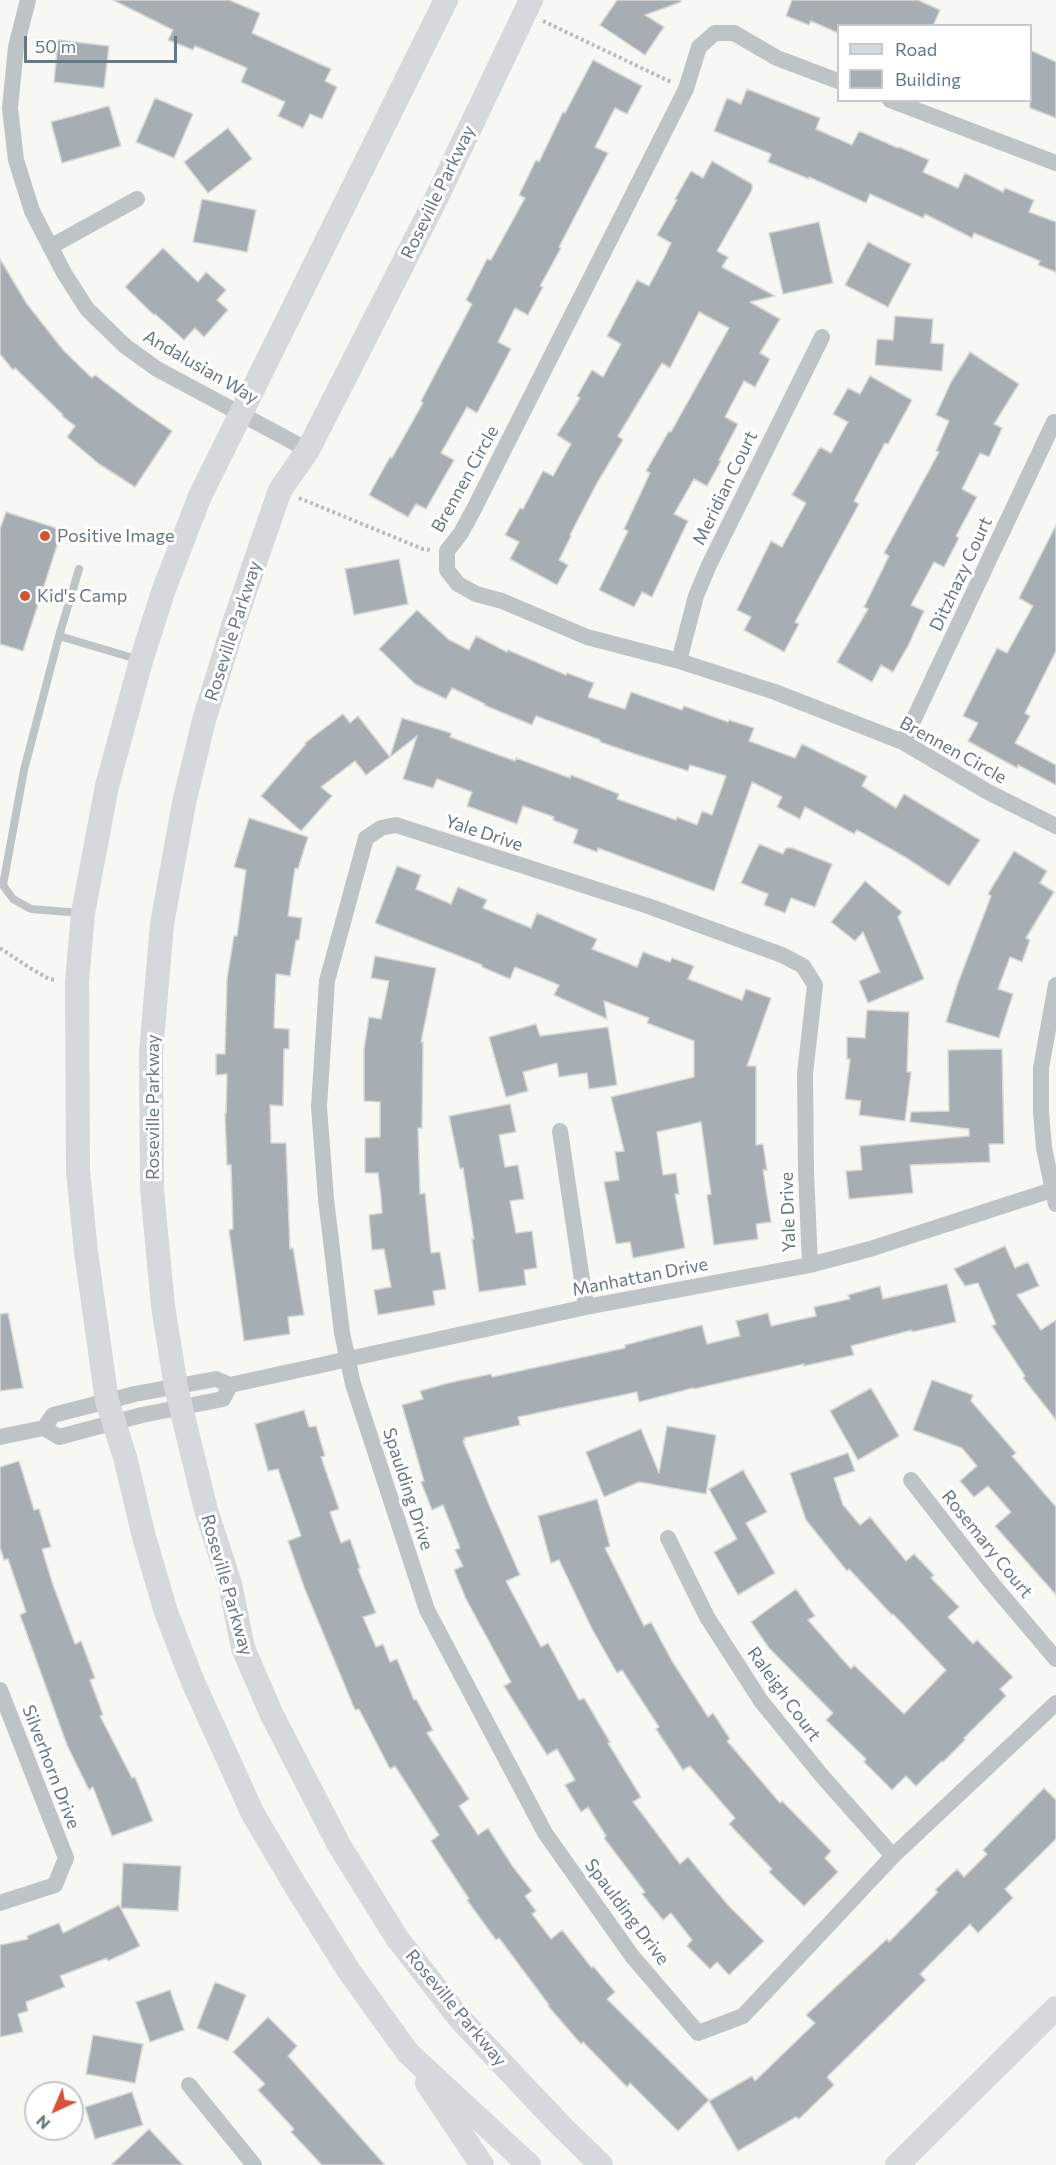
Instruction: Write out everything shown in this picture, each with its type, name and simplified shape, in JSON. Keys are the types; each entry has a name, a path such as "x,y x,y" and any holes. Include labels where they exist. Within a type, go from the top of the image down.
{"main road":[{"path":"446,0 200,496 164,589 141,661 107,786 83,913 77,982 78,1171 86,1252 110,1411 125,1457 144,1537 166,1611 193,1682 253,1814 294,1885 343,1962 408,2053 482,2165"},
{"name":"Roseville Parkway","path":"528,6 435,201 308,450 279,490 204,720 182,814 162,924 151,1053 152,1178 159,1264 179,1397 206,1510 230,1584 243,1648 272,1715 339,1845 398,1938 460,2019 601,2165"},
{"path":"897,2165 1056,2008"},
{"path":"408,2053 529,2165"}],"street":[{"name":"Andalusian Way","path":"28,0 15,47 10,108 16,160 32,211 64,273 87,309 125,346 157,369 308,450"},
{"name":"Brennen Circle","path":"837,81 777,58 734,33 715,33 699,47 686,89 476,507 447,551 447,570 458,584 476,594 502,601 587,637 679,661 775,692 903,742 988,792 1056,826"},
{"path":"895,102 1056,163"},
{"path":"50,247 137,199"},
{"name":"Meridian Court","path":"679,661 696,596 709,565 822,337"},
{"name":"Ditzhazy Court","path":"903,742 1054,422"},
{"name":"Yale Drive","path":"348,1358 342,1333 326,1199 319,1107 327,981 366,838 381,828 396,825 648,906 782,955 803,966 815,985 806,1074 806,1172 810,1264"},
{"path":"1054,1197 1044,1148 1041,1068 1056,985"},
{"path":"560,1131 586,1307"},
{"name":"Manhattan Drive","path":"110,1411 135,1394 223,1399 230,1385 586,1307 810,1264 1054,1197"},
{"name":"Spaulding Drive","path":"348,1358 353,1384 428,1610 486,1722 545,1833 633,1956 698,2032 743,2016 893,1856 1056,1703"},
{"name":"Manhattan Drive","path":"110,1411 142,1415 179,1397"},
{"path":"0,1437 44,1428 53,1415 110,1411"},
{"name":"Rosemary Court","path":"911,1480 989,1580 1056,1659"},
{"name":"Raleigh Court","path":"668,1538 707,1617 761,1701 822,1776 893,1856"},
{"name":"Silverhorn Drive","path":"0,1690 66,1858 55,1885 0,1903"},
{"path":"189,2085 254,2165"}],"lane":[{"path":"79,569 58,636 24,770 3,885 13,899 31,909 83,913"},
{"path":"58,636 141,661"}],"path":[{"path":"528,6 686,89"},
{"path":"279,490 423,549 447,551"},
{"path":"0,948 49,979 77,982"}],"building":[{"path":"113,0 229,0 260,13 252,33 331,69 325,81 337,87 322,119 310,114 303,128 278,116 285,102 241,82 247,68 195,46 193,50 168,40 173,30"},
{"path":"617,0 681,0 681,2 645,15 664,27 645,55 600,25"},
{"path":"792,0 918,0 940,10 934,24 837,24 837,33 811,21 809,25 786,16"},
{"path":"58,40 109,46 104,88 54,82"},
{"path":"1032,51 1056,62 1056,118 1030,108"},
{"path":"593,60 642,86 627,114 615,108 595,147 608,153 540,286 543,287 528,315 515,308 498,342 511,349 477,413 467,407 441,453 454,460 426,509 416,504 408,517 369,495 423,403 421,401 472,304 466,300 487,259 491,260 525,198 519,195 536,160 539,162 563,112 565,113"},
{"path":"747,89 820,118 816,129 852,145 859,131 929,160 923,172 958,188 965,173 1003,192 1005,188 1034,200 1029,212 1056,222 1056,272 1038,265 1040,261 974,233 972,238 925,214 923,218 870,194 866,203 809,177 809,179 768,162 771,154 714,131 727,98 741,104"},
{"path":"155,98 193,114 174,158 136,142"},
{"path":"109,106 121,146 62,163 51,122"},
{"path":"228,128 252,159 208,193 184,162"},
{"path":"712,161 752,184 752,190 717,251 728,257 722,267 775,296 750,302 780,319 760,353 770,359 755,387 744,381 725,417 738,424 719,460 721,461 707,486 694,479 674,514 688,521 652,597 642,592 634,607 599,590 628,531 624,529 650,473 646,471 669,431 671,432 729,328 699,312 670,368 662,363 618,436 623,440 570,535 559,560 568,565 557,585 510,559 519,542 505,535 520,508 523,509 543,471 553,476 571,444 557,435 580,398 577,396 592,370 603,377 621,344 607,336 637,280 649,286 665,256 671,243 657,235 677,200 675,199 691,171 703,178"},
{"path":"202,199 256,210 247,252 193,242"},
{"path":"819,222 833,283 783,294 769,233"},
{"path":"868,242 911,264 888,307 845,285"},
{"path":"163,248 198,282 206,272 226,290 217,300 228,310 204,337 195,328 184,340 125,287"},
{"path":"0,259 27,304 64,351 92,378 95,375 172,431 135,487 99,464 67,437 75,426 62,416 15,368 13,370 0,354"},
{"path":"895,316 933,319 931,343 944,344 942,371 875,365 877,339 893,340"},
{"path":"970,352 1019,384 994,424 1002,428 989,457 980,453 962,489 977,497 956,536 959,538 944,567 934,562 911,605 924,611 908,646 893,672 881,665 872,682 837,662 868,609 864,607 889,556 884,553 939,452 936,451 949,421 936,415 951,382"},
{"path":"870,376 912,400 888,444 885,443 854,501 859,504 795,622 799,624 784,652 744,630 751,617 737,610 771,541 782,547 806,503 792,495 820,447 831,453 848,422 833,414 848,388 860,394"},
{"path":"6,512 62,530 23,651 0,644 0,529"},
{"path":"1056,525 1056,651 1025,713 1030,716 1015,743 1056,765 1056,785 1018,765 1017,768 968,741 978,723 963,716 997,648 1007,653 1033,606 1019,598"},
{"path":"399,559 408,604 354,615 345,569"},
{"path":"417,610 448,639 469,650 476,636 507,652 508,650 566,675 567,673 594,683 588,697 625,709 631,692 682,710 684,706 728,722 729,720 754,728 749,741 795,758 802,744 867,776 862,786 896,808 904,794 980,840 949,886 905,857 857,830 854,834 805,807 800,819 777,807 782,797 752,782 714,891 598,848 597,852 573,843 578,830 553,820 554,817 523,806 517,824 467,806 472,792 437,779 433,788 403,779 417,736 390,757 402,718 451,733 450,737 515,761 516,758 570,778 571,775 619,794 617,799 697,825 702,811 712,815 726,776 690,765 688,771 600,742 600,740 536,716 532,725 484,705 452,688 446,699 415,684 379,649"},
{"path":"343,714 350,723 358,716 390,757 366,775 355,761 321,787 332,796 301,831 261,796 305,743"},
{"path":"249,818 308,837 298,869 295,868 288,916 302,918 299,940 296,940 290,976 276,974 274,1028 289,1029 289,1049 284,1049 283,1106 270,1105 271,1143 286,1143 290,1249 293,1248 304,1315 288,1317 290,1334 244,1341 229,1230 233,1229 231,1165 227,1165 225,1114 227,1074 216,1075 216,1054 225,1054 227,979 234,936 237,936 246,870 234,867"},
{"path":"759,844 783,854 786,848 792,848 832,864 815,907 791,898 785,913 764,905 768,894 741,883"},
{"path":"1014,851 1047,871 1040,883 1054,892 1026,938 1030,940 1022,962 1010,957 998,989 1013,994 999,1038 946,1022 958,983 991,896 988,894"},
{"path":"397,866 421,875 416,889 451,904 458,887 487,900 483,908 531,928 537,913 597,939 592,949 637,967 643,952 670,962 672,958 694,966 688,979 742,1000 746,989 771,998 747,1066 756,1066 756,1145 763,1144 767,1170 763,1170 771,1222 756,1224 758,1239 714,1245 707,1195 711,1194 701,1122 657,1132 663,1175 676,1173 679,1194 675,1194 685,1248 633,1258 630,1242 616,1244 604,1182 619,1180 615,1152 624,1151 611,1097 694,1077 694,1041 647,1023 649,1018 604,1001 607,1019 554,995 559,985 515,967 510,979 482,965 375,923"},
{"path":"865,881 902,912 898,917 924,979 868,1003 859,981 880,972 863,932 855,941 831,922"},
{"path":"375,956 436,968 421,1042 423,1042 422,1128 418,1128 420,1194 425,1193 431,1253 440,1252 446,1289 433,1291 435,1305 378,1315 374,1290 391,1287 384,1249 372,1250 369,1215 382,1213 381,1197 378,1173 365,1173 365,1138 380,1137 380,1102 364,1101 364,1049 369,1017 381,1019 389,981 371,978"},
{"path":"867,1010 909,1012 907,1072 911,1072 905,1121 859,1115 861,1101 845,1099 850,1059 847,1059 847,1037 865,1038"},
{"path":"536,1024 540,1036 608,1027 617,1085 589,1089 587,1073 559,1077 557,1063 523,1072 528,1091 506,1097 489,1037"},
{"path":"1002,1049 1004,1144 989,1144 990,1162 910,1165 913,1193 849,1199 846,1171 862,1170 860,1146 969,1136 969,1129 910,1122 911,1112 949,1111 948,1050"},
{"path":"510,1104 516,1132 499,1135 505,1167 518,1165 524,1199 510,1201 516,1233 532,1231 537,1268 524,1270 526,1285 479,1292 472,1239 474,1239 463,1168 460,1169 449,1116"},
{"path":"1005,1246 1015,1268 1028,1262 1039,1286 1017,1295 1041,1330 1056,1320 1056,1420 1023,1378 1025,1376 992,1326 996,1324 978,1283 965,1286 954,1269"},
{"path":"947,1284 956,1322 912,1332 912,1330 851,1346 854,1355 693,1388 639,1402 637,1392 518,1417 520,1425 464,1438 463,1441 520,1575 506,1581 541,1647 548,1643 579,1700 584,1698 610,1742 608,1743 641,1797 633,1802 680,1864 688,1857 727,1904 764,1941 729,1975 717,1962 710,1969 687,1946 692,1940 671,1913 663,1920 642,1894 645,1892 604,1838 606,1836 588,1807 581,1812 565,1785 575,1780 557,1749 547,1755 504,1686 511,1682 466,1599 454,1570 463,1566 455,1550 460,1548 443,1505 432,1510 421,1482 424,1481 402,1405 423,1399 420,1391 448,1383 491,1374 492,1377 625,1348 625,1345 702,1325 707,1344 740,1336 736,1321 768,1313 771,1326 816,1316 814,1307 850,1299 848,1295 880,1286 883,1299"},
{"path":"8,1313 23,1388 0,1391 0,1314"},
{"path":"932,1380 973,1395 971,1401 1016,1453 1012,1456 1056,1507 1056,1595 995,1526 1011,1512 988,1486 974,1497 960,1481 977,1466 962,1448 913,1430"},
{"path":"871,1388 899,1436 858,1460 830,1411"},
{"path":"304,1410 309,1427 316,1426 325,1456 321,1457 339,1509 330,1512 341,1543 350,1539 360,1568 358,1569 376,1613 363,1617 376,1647 383,1644 390,1662 397,1659 414,1700 416,1699 433,1730 427,1733 469,1799 459,1806 478,1835 488,1828 513,1867 532,1891 525,1896 536,1911 532,1914 551,1939 562,1930 592,1968 593,1966 615,1992 607,1999 709,2100 678,2131 630,2083 627,2087 583,2042 581,2044 548,2006 499,1938 496,1940 467,1900 469,1899 431,1841 439,1835 395,1766 390,1769 359,1709 355,1710 304,1587 288,1541 301,1536 278,1469 268,1471 255,1424"},
{"path":"667,1426 716,1435 706,1494 639,1482 604,1497 586,1452 641,1429 659,1473"},
{"path":"848,1453 855,1471 834,1478 843,1505 860,1525 870,1517 906,1561 914,1554 934,1575 931,1578 959,1607 948,1617 973,1644 977,1640 1013,1677 1000,1689 1006,1696 943,1762 916,1786 906,1776 892,1790 864,1762 866,1759 826,1720 833,1713 769,1648 751,1622 796,1589 815,1616 808,1620 851,1669 854,1665 904,1714 946,1670 849,1569 847,1571 806,1520 790,1473"},
{"path":"19,1461 34,1510 39,1509 51,1547 42,1549 53,1585 75,1644 81,1641 95,1678 90,1680 103,1715 100,1716 132,1778 135,1777 153,1821 112,1836 93,1787 89,1790 67,1745 20,1615 26,1612 8,1559 4,1560 0,1547 0,1467"},
{"path":"743,1470 767,1512 746,1523 775,1573 738,1595 714,1552 737,1539 709,1489"},
{"path":"597,1499 610,1546 605,1548 644,1626 651,1622 672,1661 708,1717 713,1713 730,1739 727,1741 780,1803 782,1801 831,1851 825,1858 838,1872 804,1906 769,1872 772,1869 729,1824 735,1818 690,1766 683,1770 656,1729 659,1727 622,1670 617,1673 592,1629 559,1560 551,1563 538,1516"},
{"path":"1044,1788 1056,1800 1056,1839 1005,1889 1013,1898 978,1933 970,1924 920,1974 926,1980 827,2077 834,2085 799,2119 796,2117 738,2151 709,2101 752,2076 755,2081 815,2023 806,2015 887,1939 889,1942 957,1869 964,1877 987,1854 983,1850"},
{"path":"123,1863 181,1866 178,1911 121,1908"},
{"path":"119,1905 140,1946 108,1961 107,1958 60,1976 65,1987 26,2002 28,2011 18,2014 23,2032 0,2037 0,1945 28,1939 27,1936 59,1923 63,1933"},
{"path":"215,1982 246,1995 228,2041 197,2028"},
{"path":"170,1990 184,2030 150,2042 136,2002"},
{"path":"268,2017 297,2046 288,2056 385,2165 322,2165 291,2132 294,2129 258,2090 265,2084 233,2052"},
{"path":"93,2035 143,2044 135,2083 86,2074"},
{"path":"132,2092 143,2125 95,2139 85,2107"},
{"path":"149,2129 183,2165 111,2165"}],"place":[{"name":"Positive Image","path":"45,536"},
{"name":"Kid's Camp","path":"25,596"}]}
